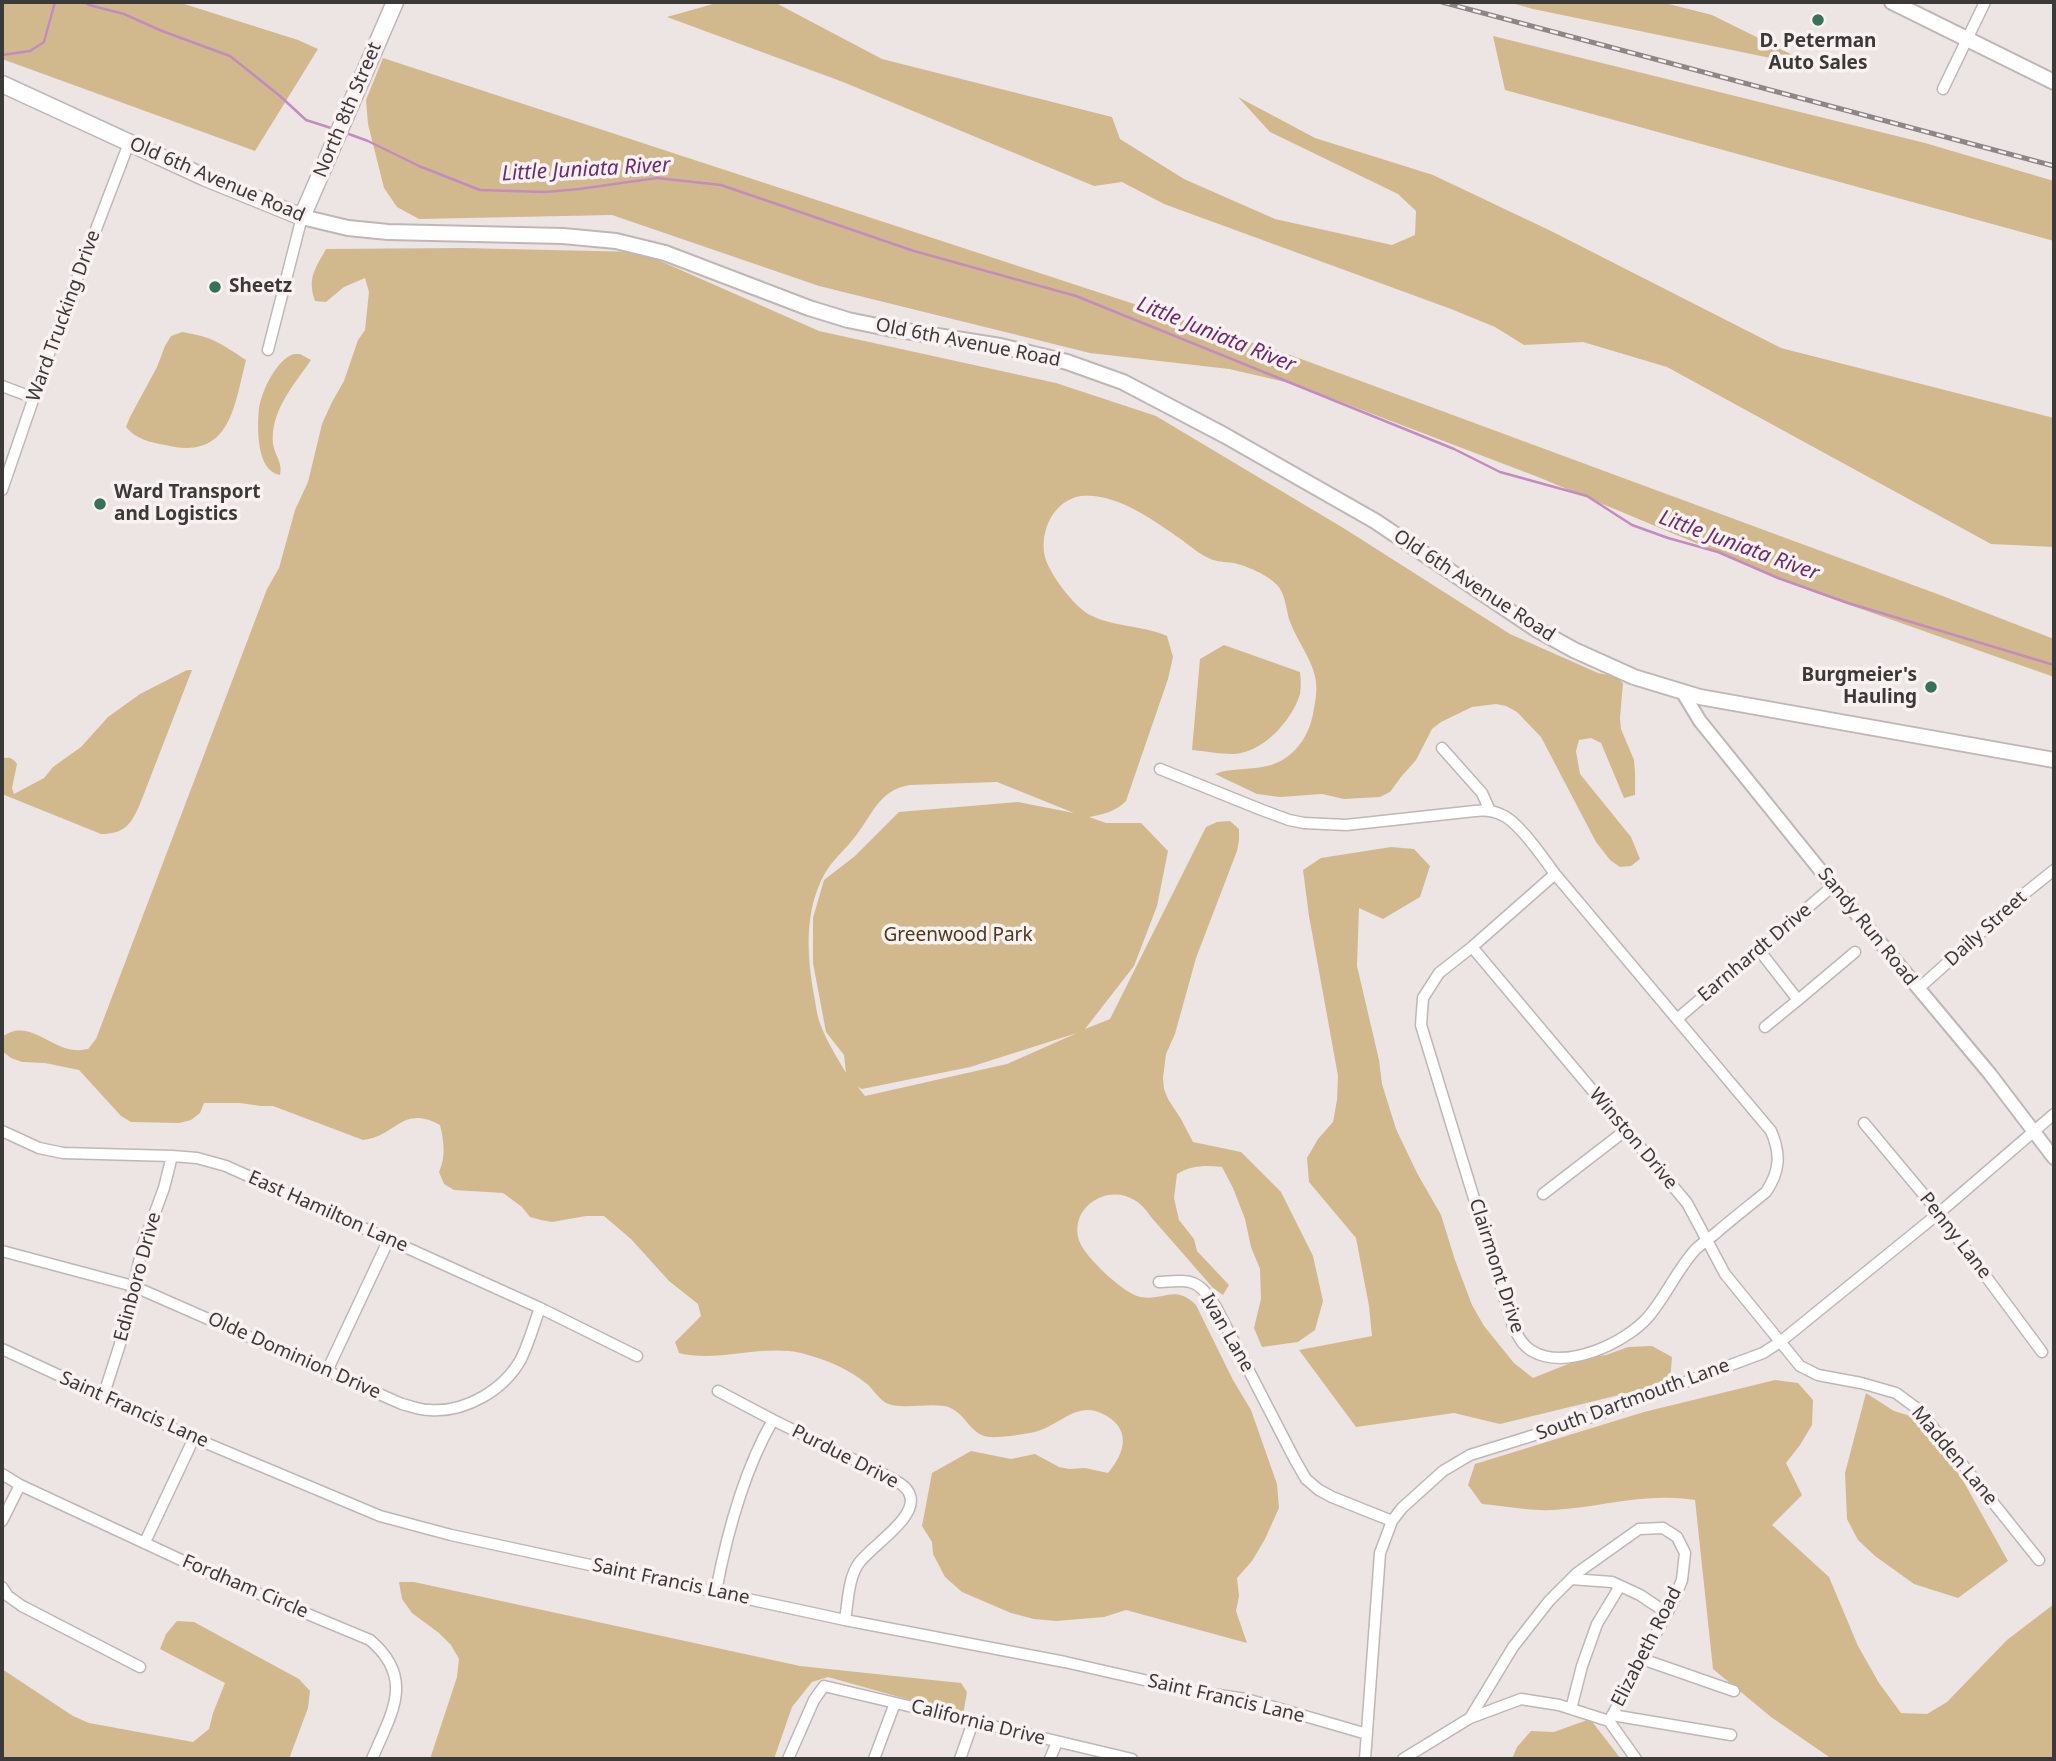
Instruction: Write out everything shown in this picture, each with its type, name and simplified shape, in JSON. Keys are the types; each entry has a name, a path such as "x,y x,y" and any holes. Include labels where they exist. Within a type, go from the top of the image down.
{"main road":[{"name":"North 8th Street","path":"302,217 395,2"},
{"path":"1892,2 2054,82"},
{"name":"Old 6th Avenue Road","path":"2,84 206,178 302,217 348,228 388,232 563,236 616,241 665,253 809,308 848,320 1000,346 1067,362 1123,382 1149,395 1336,498 1375,521 1536,629 1574,650 1634,677 1683,693 2054,760"}],"street":[{"path":"1943,89 1985,2"},
{"name":"Ward Trucking Drive","path":"2,490 79,270 129,143"},
{"path":"268,351 302,217"},
{"path":"2,386 34,398"},
{"name":"Sandy Run Road","path":"1683,693 1700,721 2054,1158"},
{"name":"Clairmont Drive","path":"1442,748 1482,793 1490,811 1508,818 1771,1130 1777,1145 1779,1157 1773,1182 1766,1192 1696,1249 1648,1317 1624,1337 1600,1349 1576,1356 1542,1355 1521,1341 1513,1326 1421,1025 1423,998 1439,973 1555,874"},
{"path":"1160,769 1262,810 1304,823 1346,825 1490,811"},
{"name":"Daily Street","path":"1918,989 2054,870"},
{"name":"Earnhardt Drive","path":"1677,1019 1833,886"},
{"name":"Winston Drive","path":"1472,947 1687,1203 1725,1274 1780,1342"},
{"path":"1759,950 1798,1000"},
{"path":"1765,1027 1855,953"},
{"name":"South Dartmouth Lane","path":"1365,1759 1380,1553 1392,1521 1410,1500 1455,1463 1470,1455 1586,1419 1763,1353 1939,1213 2054,1114"},
{"name":"Penny Lane","path":"1864,1123 1939,1213 2042,1352"},
{"path":"1543,1194 1626,1130"},
{"name":"East Hamilton Lane","path":"2,1131 39,1148 63,1153 172,1156 197,1158 226,1166 540,1308 638,1356"},
{"name":"Edinboro Drive","path":"103,1397 120,1344 143,1245 164,1188 172,1156"},
{"path":"327,1371 389,1239"},
{"name":"Olde Dominion Drive","path":"2,1251 133,1286 402,1404 429,1410 463,1406 488,1393 510,1374 521,1359 540,1308"},
{"name":"Ivan Lane","path":"1159,1282 1187,1280 1206,1291 1295,1460 1310,1483 1332,1497 1392,1521"},
{"name":"Madden Lane","path":"1780,1342 1800,1366 1818,1375 1861,1383 1896,1394 1919,1410 2039,1560"},
{"name":"Saint Francis Lane","path":"2,1349 194,1438 380,1516 450,1535 845,1620 1065,1662 1192,1691 1246,1699 1367,1734"},
{"name":"Purdue Drive","path":"718,1391 893,1479 909,1493 912,1502 910,1511 859,1563 854,1572 845,1620"},
{"path":"716,1591 731,1523 762,1439 773,1420"},
{"path":"145,1542 194,1438"},
{"name":"Fordham Circle","path":"2,1474 20,1485 209,1573 370,1640 384,1652 393,1667 396,1681 393,1710 372,1759"},
{"path":"2,1521 20,1485"},
{"name":"Elizabeth Road","path":"1470,1718 1513,1647 1549,1601 1571,1579 1639,1529 1663,1528 1677,1537 1685,1553 1682,1580 1611,1718"},
{"path":"1571,1579 1612,1582 1640,1595 1667,1613"},
{"path":"1571,1709 1597,1624 1620,1586"},
{"path":"2,1587 8,1596 22,1606 141,1667"},
{"path":"1642,1659 1734,1690"},
{"name":"California Drive","path":"788,1759 814,1700 824,1686 1126,1758"},
{"path":"1403,1759 1470,1718 1521,1699 1535,1699 1611,1718 1731,1735"},
{"path":"874,1759 895,1703"},
{"path":"1611,1718 1636,1759"},
{"path":"960,1759 973,1722"},
{"path":"1050,1759 1057,1742"}],"green space":[{"path":"2,2 178,2 298,40 318,49 255,151 2,59"},
{"path":"720,2 774,2 882,59 1112,117 1120,139 1184,179 1275,219 1392,245 1415,235 1416,211 1398,194 1270,132 1238,97 1315,138 1433,175 1551,231 1781,348 2054,418 2054,547 1991,544 1667,367 1583,342 1524,345 1495,327 1451,309 1164,204 1122,182 1094,186 843,82 667,17"},
{"path":"1508,2 1661,2 1712,15 1819,68 1533,9"},
{"path":"1493,36 1925,143 2054,181 2054,241 1505,90"},
{"path":"383,58 1293,356 1940,595 2054,639 2054,677 1813,592 1538,477 1294,384 1229,369 1090,353 819,286 612,215 419,219 397,207 384,188 368,124 366,100"},
{"name":"Greenwood Park","path":"461,248 640,252 819,331 1056,383 1156,416 1345,529 1510,634 1598,673 1615,676 1623,683 1621,729 1634,760 1635,795 1624,798 1601,743 1591,738 1579,740 1576,751 1580,774 1631,837 1640,859 1631,866 1620,867 1610,860 1596,842 1541,737 1517,712 1496,704 1472,707 1432,729 1416,760 1390,792 1380,797 1344,799 1322,794 1280,797 1257,794 1215,774 1272,765 1289,755 1302,741 1311,724 1316,694 1313,669 1291,625 1280,588 1251,569 1205,556 1134,509 1108,499 1081,496 1071,499 1056,510 1047,527 1044,547 1047,564 1077,605 1099,619 1167,636 1173,657 1126,801 1104,814 1089,817 1106,823 1141,823 1168,851 1157,906 1134,966 1085,1029 1110,1019 1206,827 1217,822 1230,821 1239,829 1237,851 1196,958 1175,1034 1166,1054 1164,1089 1193,1142 1241,1152 1281,1192 1313,1256 1323,1301 1315,1330 1298,1342 1262,1347 1254,1328 1261,1299 1260,1269 1251,1247 1245,1219 1222,1167 1199,1166 1177,1174 1174,1198 1179,1220 1194,1239 1197,1251 1229,1285 1223,1295 1213,1288 1139,1203 1125,1196 1098,1198 1087,1206 1080,1217 1077,1230 1085,1251 1099,1268 1126,1290 1149,1298 1182,1295 1196,1305 1251,1410 1277,1484 1279,1508 1252,1561 1237,1578 1239,1596 1236,1611 1247,1643 1126,1610 1104,1617 1056,1621 1034,1619 1011,1613 962,1592 945,1577 933,1554 932,1542 922,1526 932,1473 971,1451 1011,1459 1035,1454 1059,1467 1085,1468 1108,1473 1119,1457 1123,1440 1118,1425 1101,1413 1084,1410 1038,1431 990,1437 977,1432 951,1408 886,1403 852,1373 810,1355 786,1351 708,1356 679,1353 675,1342 701,1316 698,1304 669,1281 631,1239 604,1216 552,1222 530,1217 522,1207 503,1193 454,1190 444,1184 439,1172 444,1149 440,1125 427,1119 408,1120 374,1138 363,1140 273,1106 240,1103 204,1103 200,1113 191,1120 179,1123 131,1122 121,1116 79,1070 45,1063 22,1062 2,1051 2,1037 21,1030 78,1050 88,1049 96,1039 267,589 279,568 295,510 308,482 322,424 344,381 358,340 365,330 369,292 365,278 344,287 326,302 315,301 312,280 326,249","holes":["997,782 1074,813 1018,802 899,812 855,856 824,880 813,918 813,963 826,1032 844,1055 846,1073 820,1022 810,965 810,919 824,875 890,792 910,785","1077,1033 1007,1064 865,1096 858,1087 862,1089 970,1067"]},
{"path":"182,332 216,342 246,360 232,412 225,426 216,438 203,445 187,448 144,440 126,427 165,346 171,336"},
{"path":"294,354 311,360 284,399 275,420 273,444 280,463 280,475 266,466 262,457 258,436 259,408 271,376 282,362"},
{"path":"1224,645 1300,672 1300,694 1278,731 1251,750 1230,754 1192,750 1200,659"},
{"path":"192,670 140,804 126,827 109,834 101,834 2,794 3,758 11,758 17,764 12,788 14,794 44,778 53,767 81,747 108,717 140,694"},
{"path":"1391,847 1414,849 1430,866 1420,897 1383,919 1359,908 1357,966 1382,1084 1396,1129 1441,1215 1472,1305 1484,1326 1514,1363 1533,1378 1583,1358 1606,1355 1628,1347 1652,1346 1672,1357 1670,1380 1648,1388 1500,1424 1454,1413 1356,1427 1299,1350 1372,1336 1356,1238 1309,1182 1307,1158 1318,1139 1333,1122 1338,1076 1303,870 1321,858"},
{"path":"1775,1380 1798,1383 1813,1400 1812,1425 1786,1463 1802,1495 1772,1525 1829,1577 1858,1646 1879,1683 1901,1713 1927,1714 1947,1702 2007,1640 2054,1604 2054,1759 1832,1759 1771,1717 1713,1669 1695,1500 1659,1498 1535,1510 1482,1504 1468,1485 1475,1464 1644,1412"},
{"path":"1866,1393 1894,1411 1914,1417 1961,1477 2008,1561 1958,1598 1914,1584 1858,1540 1847,1519 1845,1473"},
{"path":"399,1582 414,1582 800,1666 961,1683 967,1692 963,1715 828,1677 812,1682 792,1707 774,1759 430,1759 457,1677 459,1659 451,1645 439,1633 412,1613 402,1599"},
{"path":"177,1621 194,1622 299,1679 310,1691 308,1708 289,1759 2,1759 2,1669 73,1716 89,1723 193,1742 209,1729 225,1683 160,1649 166,1634"},
{"path":"1590,1719 1621,1759 1512,1759 1517,1747 1531,1731 1554,1732"}],"waterway":[{"name":"Little Juniata River","path":"2,55 30,51 44,42 55,2"},
{"name":"Little Juniata River","path":"85,2 124,14 230,56 306,120 331,128"},
{"name":"Little Juniata River","path":"346,133 480,190 545,192 657,178 721,185 914,251 1076,296 1454,449 1500,472 1587,496 1632,525 1718,552 1778,578 1848,603 2054,665"}],"railway":[{"path":"1442,2 2054,166"}],"place":[{"name":"D. Peterman Auto Sales","path":"1818,20"},
{"name":"Sheetz","path":"215,287"},
{"name":"Ward Transport and Logistics","path":"100,504"},
{"name":"Burgmeier's Hauling","path":"1931,687"}]}
